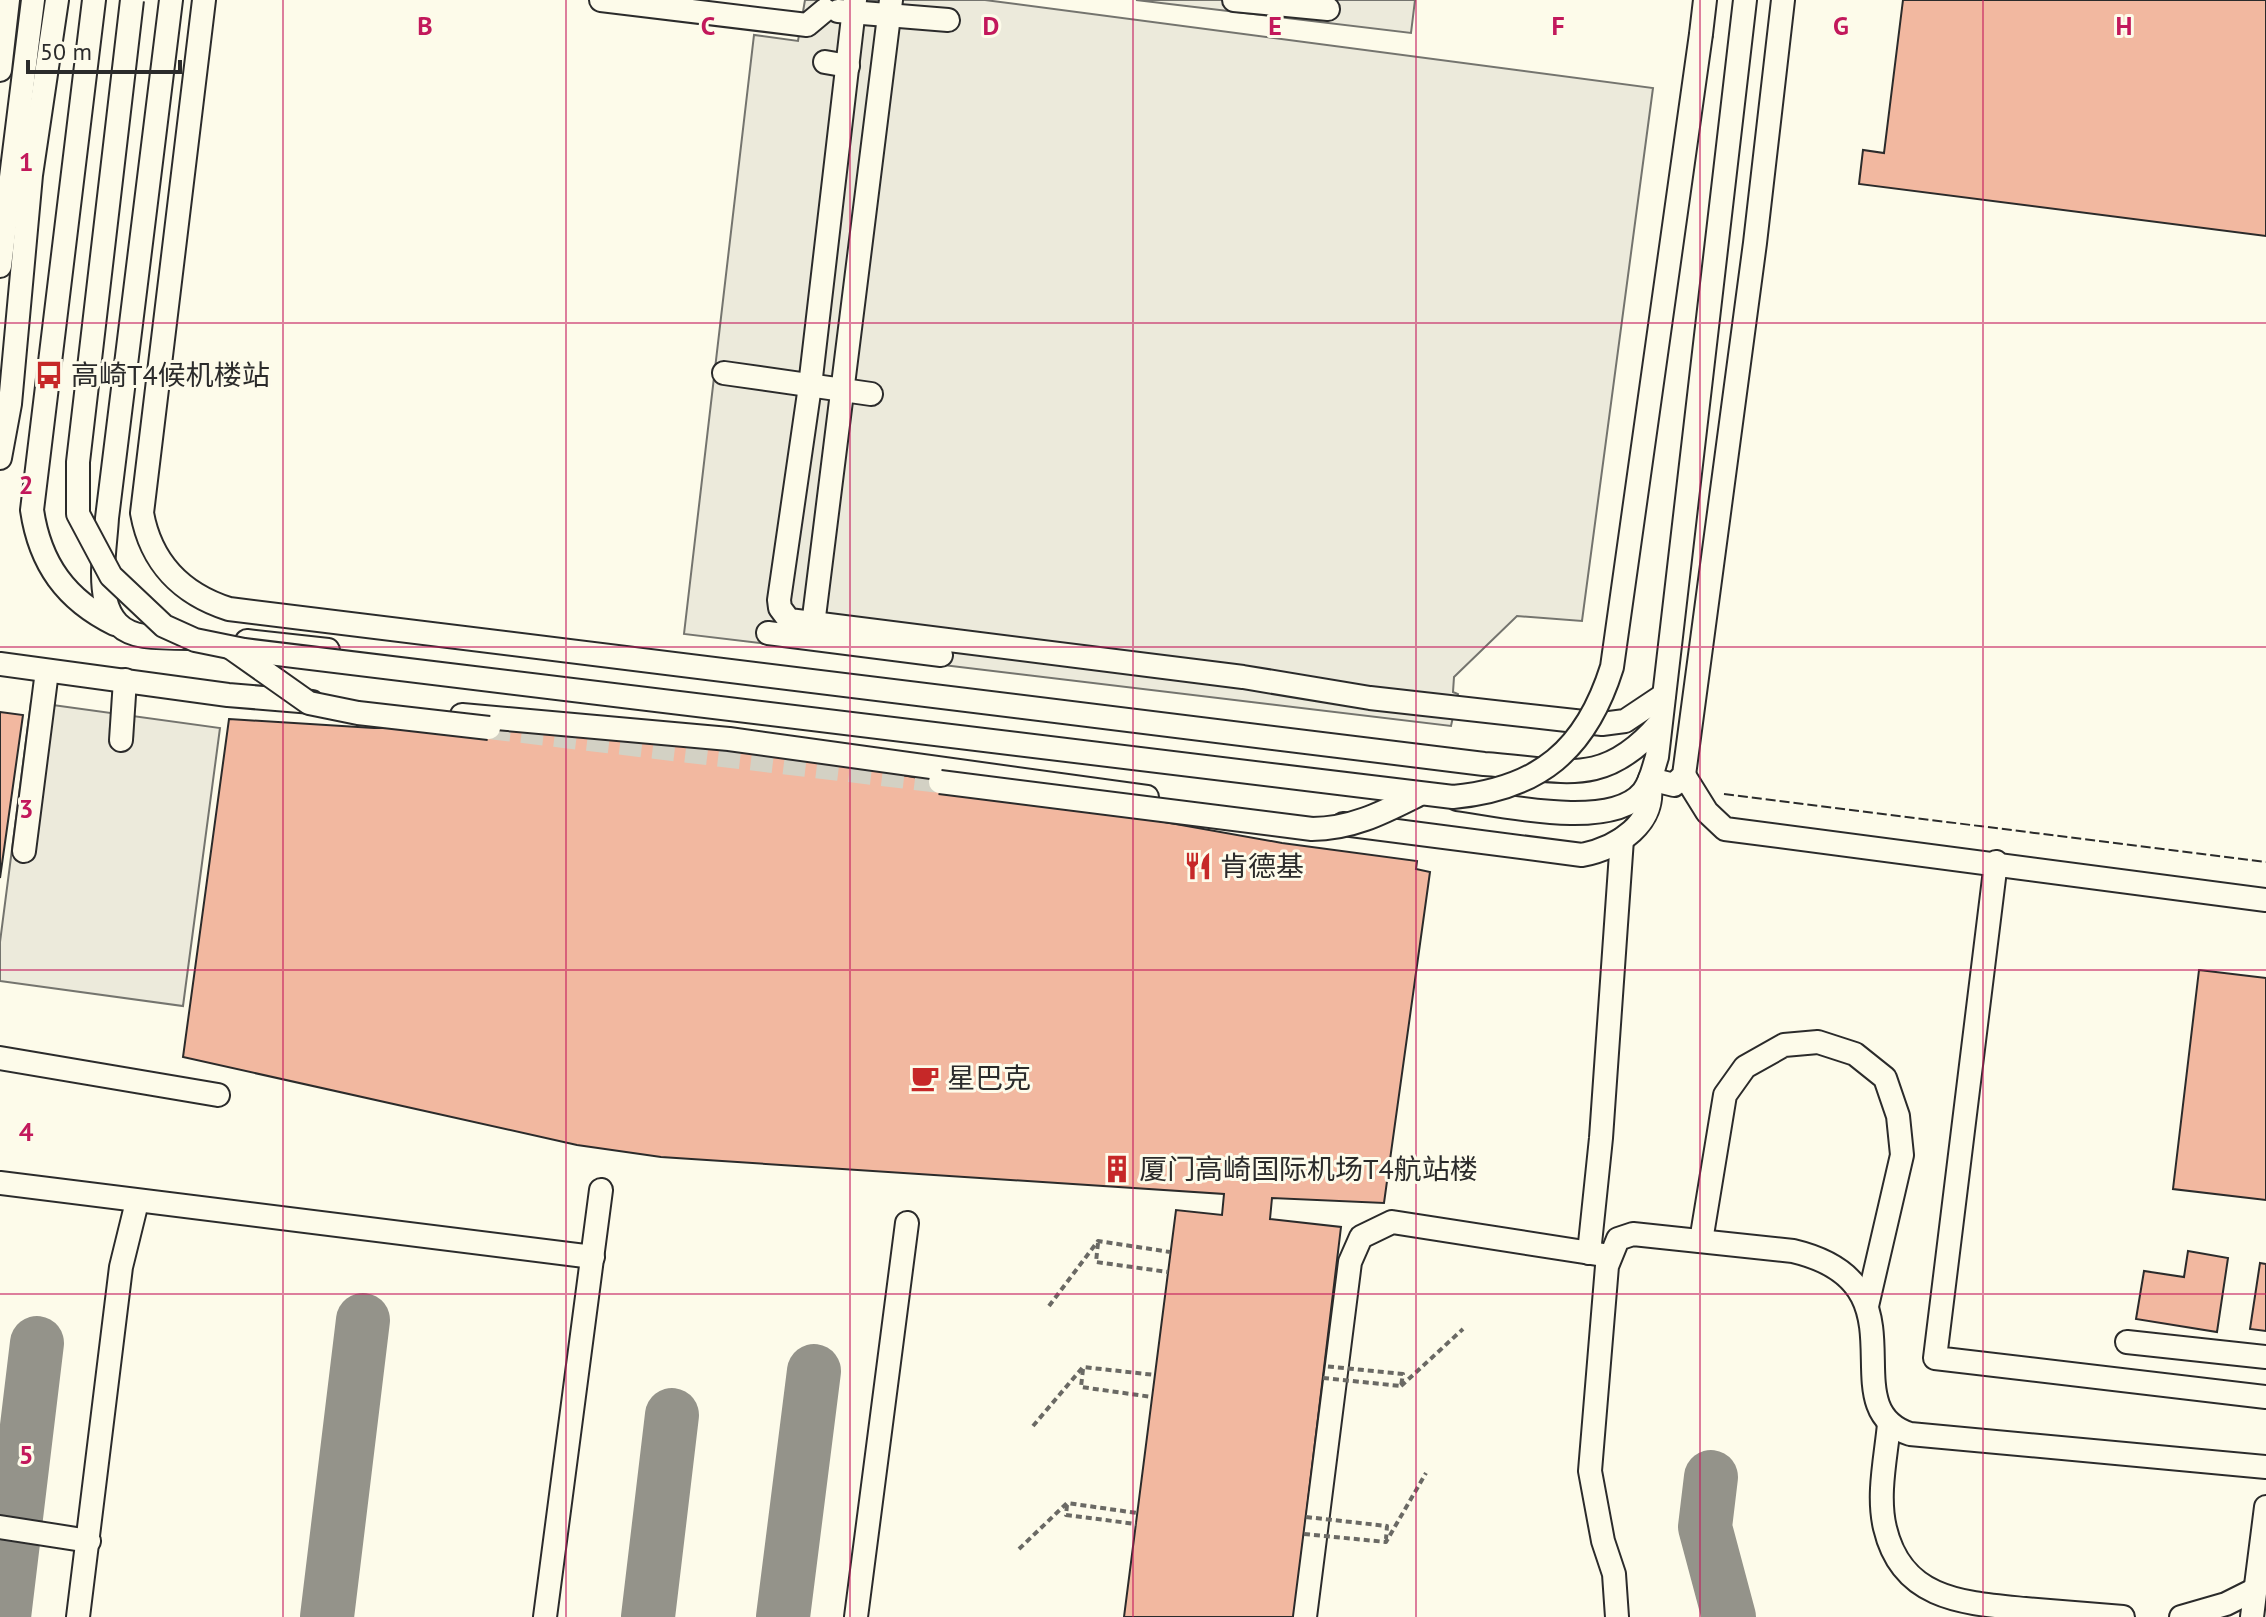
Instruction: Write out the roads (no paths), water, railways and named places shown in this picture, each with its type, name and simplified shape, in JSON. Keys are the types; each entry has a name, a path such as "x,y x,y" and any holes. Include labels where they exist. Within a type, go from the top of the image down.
{"street":[{"path":"0,70 8,0"},
{"path":"0,266 33,0"},
{"path":"0,458 10,404 31,175 57,0"},
{"path":"94,0 32,510 40,545 64,589 78,603 123,628 142,636 280,643 1553,812 1613,809 1636,798 1649,780"},
{"path":"132,0 78,462 78,514 111,576 164,626 195,640 230,647 1453,797 1486,794 1520,784 1565,753 1582,733 1604,692 1612,667 1705,0"},
{"path":"123,628 106,610 103,594 107,518 171,0"},
{"path":"204,0 142,513 146,535 157,557 188,591 207,602 229,609 338,623 1484,764 1583,771 1603,768 1634,752 1659,724"},
{"path":"601,0 807,25 822,5 890,8 948,20"},
{"path":"1234,0 1328,9"},
{"path":"0,664 228,695 729,739 1564,854 1594,852 1622,839 1638,825 1649,808 1649,780 1664,695 1745,0"},
{"path":"1649,780 1674,785 1684,775 1755,243 1783,0"},
{"path":"854,6 810,386 779,600 780,608 789,620 1243,677 1409,703 1602,724 1625,721 1664,695"},
{"path":"813,625 890,8"},
{"path":"825,62 848,66"},
{"path":"724,373 871,394"},
{"path":"768,633 937,656 968,644"},
{"path":"230,647 293,695 309,703 358,713 489,728"},
{"path":"24,851 47,671"},
{"path":"121,740 125,680"},
{"path":"1684,775 1707,812 1725,829 1996,862 2266,900"},
{"path":"940,782 1312,829 1333,829 1359,822 1418,795"},
{"path":"1617,1617 1614,1574 1603,1541 1590,1471 1600,1319 1601,1138 1622,839"},
{"path":"1996,862 1935,1358 2266,1397"},
{"path":"1701,1241 1725,1095 1745,1067 1784,1045 1818,1042 1855,1054 1885,1078 1898,1116 1902,1155 1867,1306"},
{"path":"0,1058 218,1095"},
{"path":"0,1183 593,1257"},
{"path":"545,1617 581,1324 601,1190"},
{"path":"78,1617 121,1267 137,1202"},
{"path":"1305,1617 1350,1262 1361,1237 1392,1222 1600,1255"},
{"path":"856,1617 907,1223"},
{"path":"1600,1255 1618,1239 1633,1234 1818,1257 1841,1270 1867,1306 1874,1329 1876,1405 1889,1424 1910,1434 2266,1467"},
{"path":"2127,1342 2266,1357"},
{"path":"1889,1424 1882,1506 1885,1528 1898,1565 1927,1588 1963,1603 2052,1614 2123,1617"},
{"path":"2252,1617 2266,1507"},
{"path":"0,1527 89,1541"},
{"path":"2181,1617 2226,1604 2254,1590"}],"tunnel":[{"path":"489,728 940,782"}],"place":[{"name":"高崎T4候机楼站","path":"49,375"},
{"name":"肯德基","path":"1198,866"},
{"name":"星巴克","path":"925,1078"},
{"name":"厦门高崎国际机场T4航站楼","path":"1117,1169"}]}
